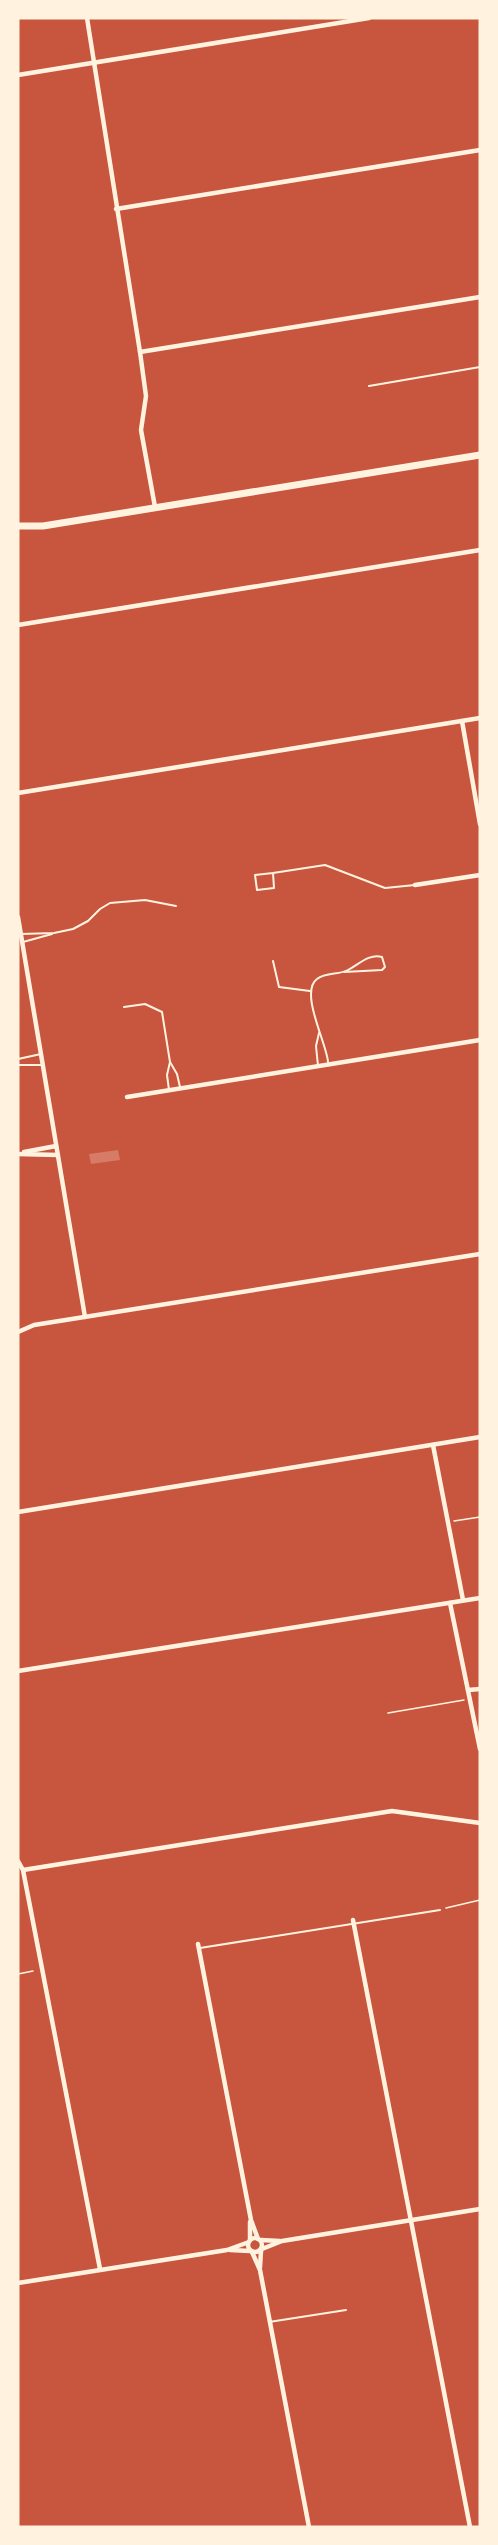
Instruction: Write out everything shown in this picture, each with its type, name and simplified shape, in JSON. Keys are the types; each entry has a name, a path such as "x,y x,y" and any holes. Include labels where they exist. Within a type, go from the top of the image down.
{"main road":[{"path":"18,526 43,526 480,455"}],"street":[{"path":"87,18 140,352 146,396 141,430 155,507"},
{"path":"18,75 369,18"},
{"path":"116,209 480,150"},
{"path":"140,352 480,297"},
{"path":"18,625 480,550"},
{"path":"18,792 480,718"},
{"path":"462,721 480,824"},
{"path":"415,885 480,875"},
{"path":"18,917 21,953 41,1054 85,1317"},
{"path":"127,1096 480,1040"},
{"path":"18,1154 56,1146"},
{"path":"18,1154 58,1155"},
{"path":"18,1332 34,1325 480,1254"},
{"path":"18,1512 480,1437"},
{"path":"433,1445 463,1600"},
{"path":"18,1671 480,1598"},
{"path":"450,1603 480,1749"},
{"path":"468,1690 480,1689"},
{"path":"23,1870 392,1811 480,1823"},
{"path":"18,1861 23,1870 100,2269"},
{"path":"353,1922 470,2527"},
{"path":"198,1946 251,2220 259,2239 260,2270 269,2322 309,2527"},
{"path":"18,2283 227,2250 261,2250 282,2241 480,2209"},
{"path":"251,2220 249,2241 260,2270"},
{"path":"227,2250 259,2239 282,2241"}],"lane":[{"path":"369,386 480,367"},
{"path":"273,873 274,888 257,890 255,876 273,873 325,865 385,888 415,885"},
{"path":"21,944 81,926 103,906 110,903 145,900 176,906"},
{"path":"21,934 54,933"},
{"path":"328,1064 310,991 314,981 320,977 344,972 382,970 385,962 381,956 374,955 344,972"},
{"path":"273,961 279,987 310,991"},
{"path":"124,1006 145,1004 162,1012 170,1062 178,1076 180,1088"},
{"path":"318,1066 316,1044 319,1033"},
{"path":"18,1059 41,1054"},
{"path":"169,1090 167,1075 170,1062"},
{"path":"18,1065 42,1065"},
{"path":"198,1946 440,1910"},
{"path":"269,2322 346,2310"}],"path":[{"path":"448,1522 480,1517"},
{"path":"388,1713 470,1699"},
{"path":"440,1910 480,1900"},
{"path":"18,1974 33,1971"}],"building":[{"path":"118,1150 120,1160 91,1164 89,1154"}]}
